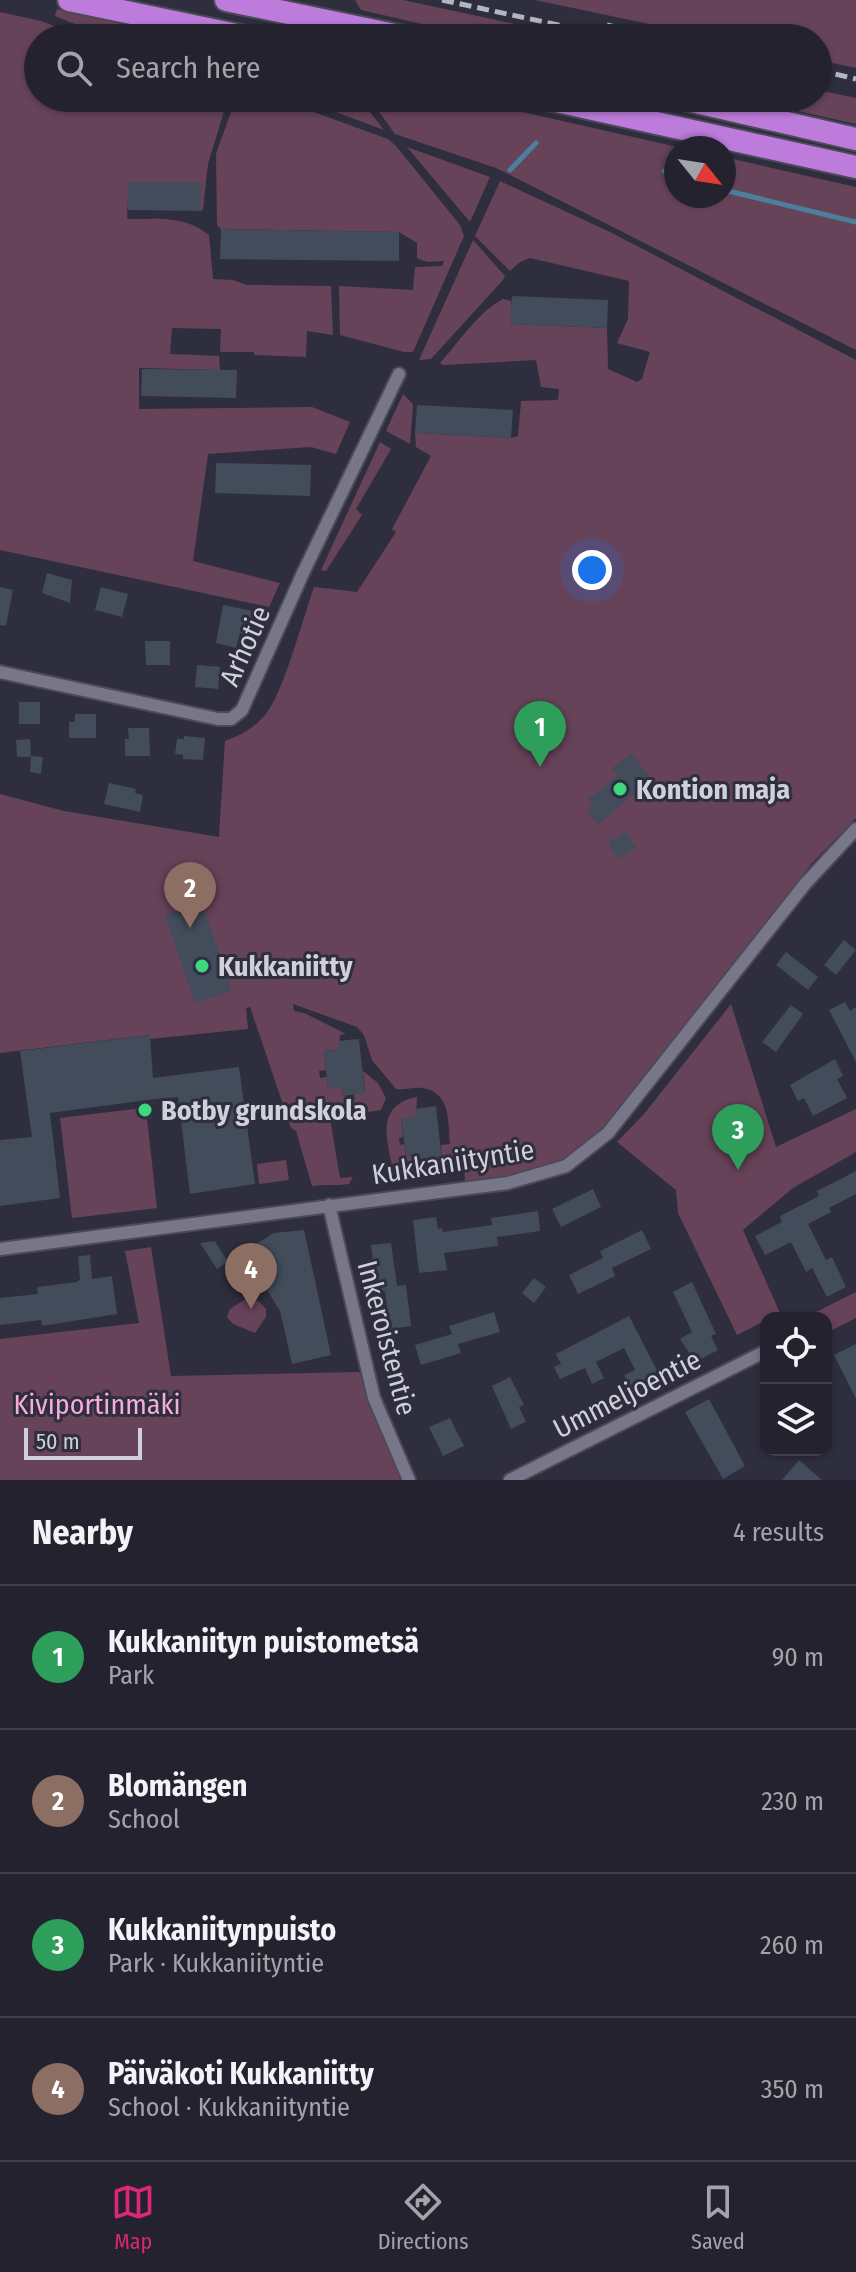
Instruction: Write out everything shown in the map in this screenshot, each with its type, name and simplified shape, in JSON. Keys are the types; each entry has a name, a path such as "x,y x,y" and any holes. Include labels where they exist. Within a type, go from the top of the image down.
{"highway":[{"path":"69,0 184,24"},
{"path":"226,0 342,24"},
{"path":"607,112 856,167"},
{"path":"739,112 856,139"}],"street":[{"name":"Arhotie","path":"0,672 218,719 231,719 242,710 254,686 303,573 399,374"},
{"name":"Kukkaniityntie","path":"0,1249 508,1183 566,1166 608,1133 805,884 856,829"},
{"name":"Inkeroistentie","path":"329,1205 372,1391 409,1480"},
{"name":"Ummeljoentie","path":"510,1480 760,1354"}],"green space":[{"path":"355,0 403,0 515,24 422,24 361,10"},
{"path":"535,0 856,0 856,68 832,63 832,24 649,24"},
{"path":"57,9 123,24 75,24 55,16"},
{"path":"0,12 49,24 24,24 24,112 224,112 208,164 203,209 201,211 201,182 129,182 127,219 180,221 209,235 213,279 233,280 247,285 331,286 333,335 307,331 306,357 220,352 221,329 172,328 170,354 219,356 220,370 139,368 139,409 312,407 350,422 336,454 311,447 208,454 193,561 280,583 269,607 0,550"},
{"path":"832,93 856,98 856,124 802,112 832,112"},
{"path":"231,112 314,112 388,139 396,146 460,225 464,236 413,352 340,335 339,286 413,290 415,267 442,266 444,261 427,262 417,258 417,243 399,232 221,229 217,225 216,154"},
{"path":"336,112 370,112 384,130"},
{"path":"379,112 522,112 664,144 664,208 736,208 736,160 856,187 856,350 496,168 395,134"},
{"path":"407,147 490,177 470,222"},
{"path":"500,181 610,232 856,360 856,818 812,863 604,1130 562,1162 541,1172 465,1184 464,1165 394,1174 387,1127 394,1108 403,1101 417,1097 416,1117 401,1119 403,1137 399,1138 400,1145 404,1144 406,1156 419,1154 420,1163 424,1163 425,1168 432,1168 432,1162 442,1160 441,1145 450,1144 443,1101 438,1095 422,1088 396,1089 372,1060 364,1035 357,1027 293,1004 294,1011 346,1034 340,1035 339,1049 324,1051 326,1070 319,1071 320,1078 327,1077 328,1088 342,1087 347,1101 355,1100 354,1094 365,1092 363,1071 378,1083 386,1098 381,1110 330,1118 340,1178 353,1177 349,1184 312,1186 296,1131 291,1128 250,1007 246,1008 248,1029 150,1039 149,1035 0,1053 0,794 64,811 219,837 225,741 252,727 273,703 314,587 357,592 396,532 392,529 431,456 416,447 415,433 512,438 518,436 521,401 558,400 559,389 541,387 536,360 440,363 477,319 503,299 511,301 511,324 607,328 608,369 637,382 642,379 650,352 617,343 628,319 629,281 530,258 510,271 475,236"},
{"path":"473,240 505,276 431,359 419,360"},
{"path":"403,394 413,404 410,444 386,431"},
{"path":"380,442 391,449 356,509 362,515 326,571 321,570"},
{"path":"731,1004 776,1147 856,1109 856,1152 793,1188 743,1230 780,1312 760,1312 760,1323 737,1335 678,1213 676,1190 617,1142 644,1114"},
{"path":"151,1107 152,1118 147,1119 157,1208 72,1218 60,1118"},
{"path":"286,1160 289,1180 259,1184 257,1164"},
{"name":"Kiviportinmäki","path":"151,1247 171,1376 359,1372 402,1480 0,1480 0,1339 139,1323 125,1251"},
{"path":"856,1292 856,1318 832,1330 832,1312 816,1312"},
{"path":"244,1300 258,1301 266,1309 266,1317 255,1333 233,1324 227,1317 230,1309"}],"building":[{"path":"128,182 201,182 201,211 128,210"},
{"path":"221,229 399,232 399,261 220,259"},
{"path":"512,296 608,300 607,328 510,324"},
{"path":"142,369 237,370 236,398 141,396"},
{"path":"417,405 513,410 511,438 415,433"},
{"path":"216,463 311,465 310,496 215,493"},
{"path":"47,573 72,580 70,603 42,593"},
{"path":"0,587 13,590 6,626 0,625"},
{"path":"101,587 128,594 122,617 95,610"},
{"path":"223,605 253,611 248,635 240,633 236,648 216,643"},
{"path":"145,641 170,641 170,665 146,665"},
{"path":"197,665 220,667 218,689 195,687"},
{"path":"19,702 40,702 40,724 19,724"},
{"path":"75,714 96,714 96,738 69,738 69,722 75,722"},
{"path":"128,728 149,728 150,756 125,756"},
{"path":"184,736 205,738 203,760 183,759 183,755 175,754 177,739 184,739"},
{"path":"30,739 31,757 17,757 16,740"},
{"name":"Kontion maja","path":"632,753 651,779 598,825 587,811 593,806 588,799 618,776 612,768"},
{"path":"31,756 43,757 41,774 30,772"},
{"path":"109,783 136,789 135,793 143,795 140,812 104,804"},
{"path":"626,831 636,848 618,859 608,842"},
{"path":"202,902 232,991 195,1003 165,915"},
{"path":"844,940 856,950 836,975 824,965"},
{"path":"786,952 818,977 808,990 776,965"},
{"path":"845,1002 850,1011 856,1007 856,1062 829,1010"},
{"path":"791,1005 803,1014 776,1052 762,1042"},
{"path":"150,1035 153,1078 239,1067 255,1184 190,1194 178,1097 50,1113 60,1198 0,1206 0,1140 32,1137 20,1051"},
{"path":"359,1039 365,1093 343,1096 342,1087 328,1089 324,1051 339,1049 338,1041"},
{"path":"835,1059 843,1076 837,1079 847,1098 813,1116 804,1098 798,1101 790,1085"},
{"path":"436,1106 442,1160 420,1163 419,1154 406,1156 401,1118 416,1116 415,1109"},
{"path":"856,1171 856,1194 829,1208 831,1212 808,1224 826,1260 832,1257 846,1287 827,1297 812,1268 806,1272 791,1242 765,1255 755,1236 782,1222 780,1216 819,1196 817,1191"},
{"path":"593,1189 601,1207 561,1227 552,1209"},
{"path":"538,1211 540,1231 497,1237 498,1246 444,1253 447,1270 419,1273 413,1220 436,1217 438,1229 442,1228 443,1232 492,1225 491,1218"},
{"path":"304,1230 331,1355 292,1364 280,1311 243,1252 274,1233"},
{"path":"642,1230 651,1249 612,1268 615,1276 578,1294 569,1275 603,1258 600,1251"},
{"path":"215,1241 228,1262 217,1269 200,1243"},
{"path":"391,1243 397,1286 406,1285 411,1326 390,1329 385,1291 377,1292 371,1245"},
{"path":"90,1255 92,1279 112,1276 117,1314 42,1326 41,1320 0,1325 0,1298 38,1294 37,1287 77,1282 80,1280 78,1256"},
{"path":"534,1278 546,1287 534,1303 522,1293"},
{"path":"692,1282 716,1334 711,1336 718,1350 695,1362 680,1339 692,1332 673,1292"},
{"path":"494,1312 500,1332 458,1344 461,1353 421,1365 415,1345 452,1334 449,1326"},
{"path":"629,1316 663,1382 643,1392 640,1386 631,1390 624,1375 635,1370 624,1348 596,1362 604,1378 592,1384 585,1368 560,1379 554,1367 561,1364 556,1354"},
{"path":"856,1344 856,1399 834,1355"},
{"path":"510,1377 524,1405 519,1407 526,1422 511,1429 492,1386"},
{"path":"709,1399 745,1466 723,1479 685,1412"},
{"path":"450,1418 464,1446 443,1456 429,1427"},
{"path":"799,1460 822,1480 782,1480"}],"waterway":[{"path":"510,170 536,143"},
{"path":"736,193 856,222"}],"railway":[{"path":"442,0 554,24"},
{"path":"832,73 856,79"}],"place":[{"name":"Kukkaniityn puistometsä","path":"540,767"},
{"name":"Kontion maja","path":"620,789"},
{"name":"Blomängen","path":"190,928"},
{"name":"Kukkaniitty","path":"202,966"},
{"name":"Botby grundskola","path":"145,1110"},
{"name":"Kukkaniitynpuisto","path":"738,1170"},
{"name":"Päiväkoti Kukkaniitty","path":"251,1309"}]}
